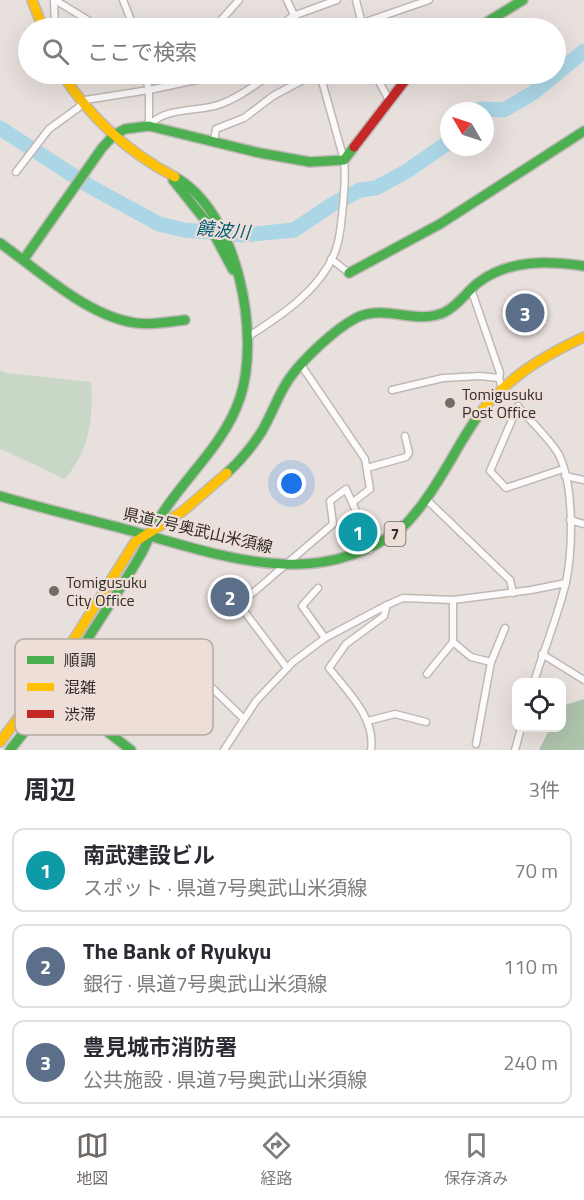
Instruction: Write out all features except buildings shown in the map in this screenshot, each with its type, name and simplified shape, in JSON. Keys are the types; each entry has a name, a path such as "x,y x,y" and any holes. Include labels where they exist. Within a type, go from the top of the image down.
{"main road":[{"path":"32,0 39,18"},
{"path":"493,18 523,0"},
{"path":"69,84 95,119 188,191 227,251 239,280 249,336 249,363 240,399 217,442 183,485 148,536 141,554 88,639"},
{"path":"24,259 92,162 114,135 129,128 149,126 260,153 310,162 344,160 367,133 402,84"},
{"path":"348,273 413,241 455,216 584,131"},
{"path":"0,243 81,300 116,319 144,323 185,321"},
{"path":"74,639 135,542 148,536 196,500 242,459 263,429 285,386 301,365 349,324 365,314 382,311 422,317 434,316 451,308 493,272 509,267 546,262 584,266"},
{"name":"県道7号奥武山米須線","path":"0,496 228,556 284,565 331,563 358,556 397,532 427,500 473,424 502,388 537,361 584,338"},
{"path":"183,485 182,497 188,501 196,500"},
{"path":"0,742 15,723"},
{"path":"10,750 22,735"},
{"path":"111,735 131,750"}],"street":[{"path":"55,0 55,18"},
{"path":"55,0 84,18"},
{"path":"123,0 130,18"},
{"path":"223,18 239,0"},
{"path":"287,0 294,16"},
{"path":"291,18 337,0"},
{"path":"356,0 361,18"},
{"path":"383,18 429,0"},
{"path":"148,84 149,126"},
{"path":"17,171 48,131 89,98 177,84"},
{"path":"149,126 156,117 219,104 257,84"},
{"path":"214,141 216,129 244,118 273,96 295,84"},
{"path":"249,336 293,306 316,282 331,259 340,233 344,160 323,84"},
{"path":"380,84 389,100"},
{"path":"331,259 348,273"},
{"path":"471,289 500,373 502,388"},
{"path":"301,365 365,459 370,489 353,502"},
{"path":"392,390 443,378 499,378"},
{"path":"535,678 566,583 570,520 569,495 564,473 558,454 518,406 490,471 506,488 564,473 584,480"},
{"path":"367,468 406,457 409,453 405,436"},
{"path":"287,668 244,611 248,597 333,524 330,501 346,489 369,540 370,550"},
{"path":"427,500 510,580 513,592"},
{"path":"570,520 584,524"},
{"path":"224,750 256,701 287,668 325,638 387,605 403,598 453,600 566,583"},
{"path":"318,588 302,606 325,638"},
{"path":"427,674 453,642 453,600"},
{"path":"371,750 373,740 368,721 329,668 346,644 384,616 387,605"},
{"path":"476,744 491,662 505,628"},
{"path":"453,642 471,657 491,662"},
{"path":"542,654 584,680"},
{"path":"213,689 244,719"},
{"path":"368,721 395,714 426,722"},
{"path":"515,750 520,732"}],"green space":[{"path":"0,370 6,373 91,382 92,408 88,434 80,457 65,479 1,449 0,451"},
{"path":"584,699 584,750 539,750 548,732 566,732 566,705"}],"waterway":[{"name":"饒波川","path":"566,66 584,51"},
{"name":"饒波川","path":"494,110 504,110 544,84"},
{"name":"饒波川","path":"0,128 91,187 159,224 184,230 244,235 294,230 333,204 360,190 376,188 407,171 440,148"}],"traffic: fast":[{"path":"493,18 523,0"},
{"path":"24,259 102,148 114,135 125,129 149,126 260,153 310,162 344,160 354,147"},
{"path":"349,273 440,224 584,131"},
{"path":"88,639 141,554 159,519 225,430 240,398 246,372 248,342 245,310 239,277 229,246 215,217 197,194 175,177"},
{"path":"173,180 209,225 233,270"},
{"path":"0,243 62,289 96,310 130,322 144,324 185,320"},
{"path":"227,473 246,454 258,437 285,385 295,371 329,337 356,318 378,313 434,316 450,309 479,282 503,269 543,263 584,266"},
{"path":"0,496 238,559 305,564 338,559 370,548 407,522 426,500 478,416"},
{"path":"10,750 22,735"},
{"path":"112,735 131,750"}],"traffic: slow":[{"path":"32,0 39,18"},
{"path":"69,84 112,133 142,157 175,177"},
{"path":"478,416 500,391 526,370 584,337"},
{"path":"74,639 135,542 183,511 227,473"},
{"path":"0,742 15,722"}],"traffic: jam":[{"path":"354,147 402,84"}],"place":[{"name":"豊見城市消防署","path":"525,313"},
{"name":"Tomigusuku Post Office","path":"450,403"},
{"name":"南武建設ビル","path":"358,532"},
{"name":"Tomigusuku City Office","path":"54,591"},
{"name":"The Bank of Ryukyu","path":"230,597"}]}
